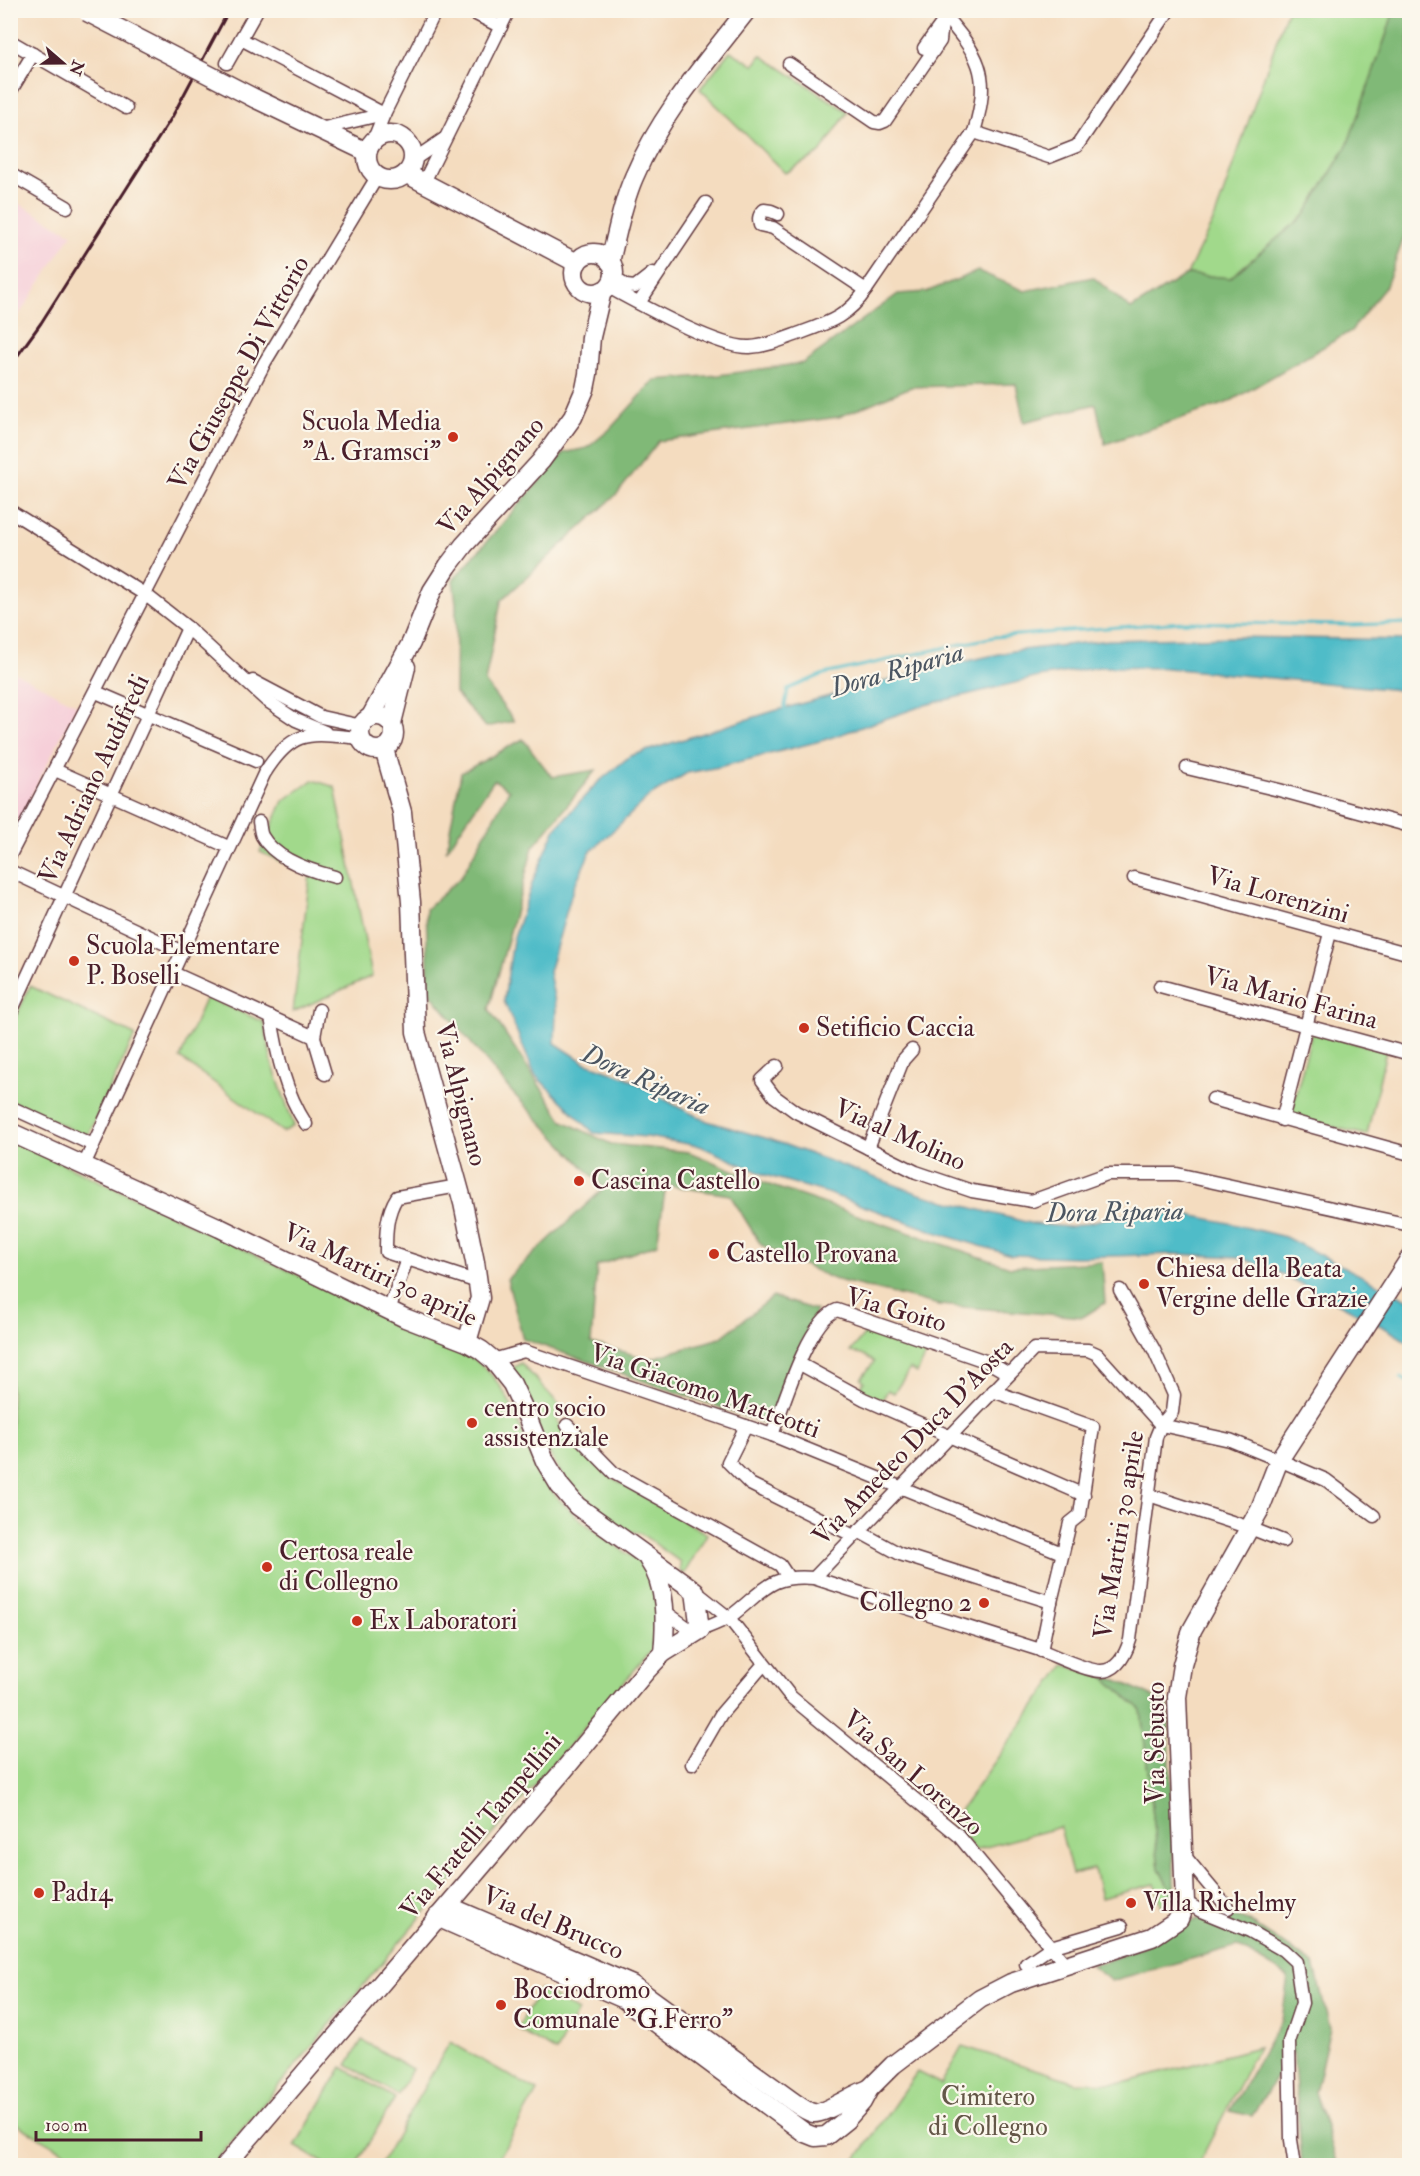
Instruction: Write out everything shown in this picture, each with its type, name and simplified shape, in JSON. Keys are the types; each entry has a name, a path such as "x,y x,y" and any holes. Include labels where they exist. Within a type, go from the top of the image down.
{"street":[{"path":"227,63 257,10"},
{"path":"436,10 370,145 367,162 369,169 384,180 395,180 447,137"},
{"path":"468,10 501,27"},
{"path":"424,183 509,10"},
{"name":"Via Alpignano","path":"364,727 411,643 432,591 448,566 464,545 541,461 573,417 585,389 591,337 625,202 633,179 665,117 747,10"},
{"path":"974,132 1049,158 1077,146 1168,10"},
{"path":"86,11 254,98 320,129 370,145"},
{"path":"604,282 639,303 734,346 751,347 772,343 826,324 846,314 866,290 974,132 981,106 983,83 978,62 966,42 943,17"},
{"path":"924,48 943,17"},
{"path":"789,64 874,122 880,123 885,121 939,41 943,17"},
{"path":"241,39 384,114"},
{"path":"10,41 126,108"},
{"path":"10,92 33,54"},
{"path":"320,129 384,114"},
{"path":"370,145 384,134 395,133 405,138 411,146 410,167 424,183 584,258 601,254 604,282"},
{"path":"10,174 67,207"},
{"name":"Via Giuseppe Di Vittorio","path":"10,855 266,362 377,177"},
{"name":"Via Alpignano","path":"584,258 610,233 625,202"},
{"path":"639,303 706,203"},
{"path":"778,214 771,210 764,210 758,220 760,225 773,228 866,290"},
{"path":"584,258 574,271 575,279 580,287 604,282 635,287 663,264"},
{"path":"10,511 146,595 188,628 251,687 286,714 334,736"},
{"name":"Via Adriano Audifredi","path":"10,1014 188,628"},
{"name":"Via Alpignano","path":"392,723 411,643"},
{"path":"237,673 315,714 334,721 364,727"},
{"path":"96,692 147,716 256,761"},
{"path":"84,1165 264,774 274,759 302,736 315,734 334,736 364,727 383,717 392,723 394,737 389,746 384,749 372,749 365,745 364,727"},
{"name":"Via Alpignano","path":"384,749 402,812 411,902 416,1032 458,1186 478,1282 480,1298 467,1342"},
{"path":"1186,768 1279,790 1410,826"},
{"path":"55,770 224,845"},
{"path":"260,822 262,835 277,852 300,865 335,877"},
{"path":"10,872 176,949"},
{"name":"Via Lorenzini","path":"1134,878 1410,954"},
{"path":"1282,1120 1330,933"},
{"path":"173,973 314,1037"},
{"name":"Via Mario Farina","path":"1160,986 1410,1054"},
{"path":"319,1010 314,1037 325,1074"},
{"path":"271,1017 277,1053 288,1088 294,1106 306,1124"},
{"path":"868,1148 903,1060 912,1050"},
{"name":"Via al Molino","path":"777,1066 762,1080 774,1096 795,1112 916,1172 972,1191 1032,1201 1107,1174 1177,1174 1410,1225"},
{"path":"1213,1099 1410,1154"},
{"path":"10,1107 93,1145"},
{"name":"Via Martiri 30 aprile","path":"10,1132 230,1233 389,1310 467,1342 493,1360 512,1384 545,1461 560,1486 577,1506 729,1617"},
{"path":"458,1186 397,1197 386,1229 386,1252 478,1282"},
{"path":"389,1310 407,1259"},
{"name":"Via Sebusto","path":"1185,1902 1177,1697 1182,1665 1192,1630 1260,1509 1279,1460 1408,1261"},
{"name":"Via Martiri 30 aprile","path":"814,1578 1041,1651 1089,1669 1103,1672 1113,1668 1125,1655 1130,1640 1156,1437 1161,1425 1172,1412 1174,1395 1154,1350 1120,1290"},
{"name":"Via Goito","path":"772,1435 807,1344 821,1321 837,1310 988,1362 1010,1374"},
{"name":"Via Amedeo Duca D'Aosta","path":"814,1578 1034,1349 1088,1350 1097,1354 1161,1425"},
{"name":"Via Giacomo Matteotti","path":"493,1360 524,1351 746,1426 1062,1553"},
{"path":"800,1364 864,1399 1084,1495"},
{"path":"993,1391 1093,1427 1080,1515 1070,1523 1041,1651"},
{"path":"567,1425 614,1473 780,1565 788,1577"},
{"path":"1161,1425 1230,1440 1326,1480 1374,1516"},
{"path":"746,1426 728,1462 750,1484 900,1554 1051,1602"},
{"path":"1149,1495 1283,1541"},
{"name":"Via Martiri 30 aprile","path":"647,1557 659,1579 664,1611 663,1653"},
{"name":"Via Fratelli Tampellini","path":"225,2166 663,1653 729,1617 772,1582 788,1577 814,1578"},
{"path":"695,1591 698,1632"},
{"path":"664,1611 698,1632"},
{"name":"Via San Lorenzo","path":"729,1617 791,1697 958,1835 1066,1965"},
{"path":"692,1764 721,1714 764,1664"},
{"path":"1183,1854 1228,1908"},
{"path":"1066,1965 1152,1937 1179,1918 1185,1902 1250,1931 1283,1950 1296,1962 1302,2003 1289,2042 1291,2140 1295,2166"},
{"name":"Via del Brucco","path":"442,1911 624,1999 809,2135 826,2136 857,2108 869,2089 893,2065 980,1999 1011,1983 1066,1965"},
{"path":"1026,1964 1051,1947 1122,1926"}],"shaded area":[{"path":"11,199 72,234 11,327"},
{"path":"10,670 77,705 18,822 10,817"}],"green space":[{"path":"1394,10 1409,11 1409,224 1386,286 1351,331 1229,402 1105,444 1096,404 1024,422 1016,384 911,387 839,417 659,441 617,494 501,601 485,682 514,721 486,727 455,693 456,603 453,580 564,453 587,448 609,430 655,380 719,375 803,363 898,294 926,292 978,271 1025,291 1093,277 1131,309 1187,274 1230,278 1305,215 1347,146"},
{"path":"1287,11 1394,11 1347,146 1305,215 1230,278 1187,274 1215,217"},
{"path":"730,51 754,65 761,55 848,112 820,153 785,173 700,89"},
{"path":"523,739 552,777 596,770 533,847 489,1009 563,1121 611,1144 689,1152 772,1186 1010,1267 1102,1262 1105,1303 1083,1317 939,1305 833,1279 761,1245 730,1195 666,1185 657,1244 597,1266 591,1343 649,1359 720,1338 773,1297 816,1310 767,1424 523,1339 507,1279 604,1188 510,1090 429,992 426,909 461,877 509,790 494,780 446,851 461,773"},
{"path":"313,780 335,787 372,976 293,1012 310,875 260,852 283,801"},
{"path":"30,986 135,1035 87,1137 11,1101 11,1028"},
{"path":"206,997 264,1022 272,1063 294,1126 283,1132 180,1058"},
{"path":"1312,1032 1386,1051 1367,1135 1290,1117"},
{"path":"11,1139 473,1358 490,1373 502,1389 512,1406 533,1460 554,1494 588,1525 645,1566 654,1589 657,1644 430,1906 212,2165 87,2165 11,2121"},
{"path":"867,1324 930,1348 917,1373 910,1369 894,1393 888,1390 881,1402 858,1391 864,1382 861,1379 874,1362 862,1354 850,1352 864,1335"},
{"path":"521,1363 565,1411 557,1421 604,1473 707,1534 684,1574 680,1571 680,1562 640,1533 620,1530 566,1482 550,1455 511,1369"},
{"path":"1064,1665 1103,1676 1141,1710 1159,1868 1175,1901 1162,1907 1155,1884 1101,1898 1094,1869 1072,1874 1060,1827 975,1850 951,1823"},
{"path":"1103,1676 1117,1680 1168,1704 1175,1901 1159,1868 1141,1710"},
{"path":"1216,1911 1248,1921 1314,1964 1330,2028 1315,2092 1338,2165 1302,2165 1293,2050 1252,2116 1229,2111 1282,2020 1288,1977 1237,1946 1111,1981 1091,1965 1122,1955"},
{"path":"540,1989 578,2011 556,2052 517,2029"},
{"path":"362,2040 412,2069 398,2095 347,2065"},
{"path":"450,2042 537,2091 495,2165 380,2165"},
{"name":"Cimitero di Collegno","path":"962,2046 1076,2082 1124,2083 1258,2047 1198,2165 852,2165 917,2072 941,2084"},
{"path":"342,2067 395,2098 356,2165 327,2165 295,2146"}],"water":[{"path":"1237,637 1409,640 1409,691 1166,668 1100,667 1039,677 925,705 824,740 687,773 650,796 590,852 573,889 549,972 556,1007 555,1043 584,1062 626,1077 707,1121 772,1140 920,1194 1033,1224 1069,1227 1121,1215 1184,1214 1285,1237 1409,1300 1409,1343 1387,1329 1278,1272 1238,1257 1176,1254 1078,1257 1011,1255 950,1237 824,1192 765,1175 700,1146 647,1137 594,1133 535,1075 504,1001 513,940 534,878 556,828 596,784 630,756 774,711 926,670 1013,651 1109,640"}],"waterway":[{"name":"Dora Riparia","path":"784,711 788,689 824,674 994,637 1182,622 1351,625 1410,623"},
{"path":"1401,1378 1410,1383"}],"railway":[{"path":"10,366 41,323 172,117 229,10"}],"place":[{"name":"Scuola Media \"A. Gramsci\"","path":"453,437"},
{"name":"Scuola Elementare P. Boselli","path":"74,961"},
{"name":"Setificio Caccia","path":"804,1028"},
{"name":"Cascina Castello","path":"579,1181"},
{"name":"Castello Provana","path":"714,1254"},
{"name":"Chiesa della Beata Vergine delle Grazie","path":"1144,1284"},
{"name":"centro socio assistenziale","path":"472,1423"},
{"name":"Certosa reale di Collegno","path":"267,1567"},
{"name":"Collegno 2","path":"984,1603"},
{"name":"Ex Laboratori","path":"357,1621"},
{"name":"Pad14","path":"39,1893"},
{"name":"Villa Richelmy","path":"1131,1903"},
{"name":"Bocciodromo Comunale \"G.Ferro\"","path":"501,2005"}]}
